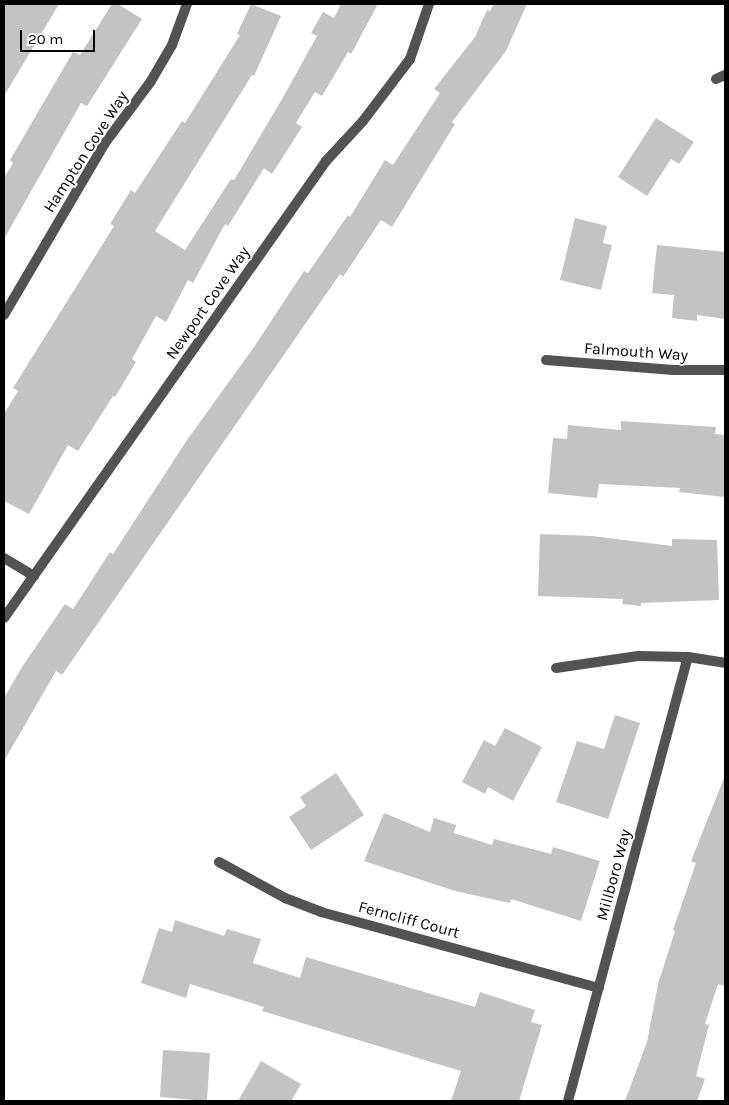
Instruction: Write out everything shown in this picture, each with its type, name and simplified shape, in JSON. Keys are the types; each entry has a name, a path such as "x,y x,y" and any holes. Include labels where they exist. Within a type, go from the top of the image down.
{"street":[{"name":"Hampton Cove Way","path":"4,315 105,144 151,81 172,45 187,4"},
{"name":"Newport Cove Way","path":"4,618 326,161 363,121 410,59 429,4"},
{"name":"Falmouth Way","path":"546,360 674,370 725,370"},
{"path":"4,558 34,576"},
{"path":"556,668 638,656 688,657 725,663"},
{"name":"Millboro Way","path":"568,1101 688,657"},
{"name":"Ferncliff Court","path":"219,862 285,898 321,912 599,988"}],"building":[{"path":"4,4 59,4 4,96"},
{"path":"112,4 118,4 142,19 87,106 81,103 4,239 4,178 13,163 10,160 73,52 80,55"},
{"path":"251,4 281,16 254,76 252,75 155,231 185,250 231,179 234,180 285,94 317,36 311,33 323,12 334,18 341,4 378,4 351,54 348,52 322,96 315,92 296,123 302,127 272,174 264,168 228,226 225,224 193,283 188,280 166,322 156,316 132,359 136,362 115,397 113,396 78,451 68,445 29,514 4,501 4,414 18,391 13,388 114,226 110,224 131,190 135,193 182,121 185,123 240,35 237,34"},
{"path":"494,4 527,4 506,51 452,122 455,124 392,227 381,220 343,277 340,274 62,675 56,671 4,761 4,698 22,667 65,604 73,609 110,552 113,554 187,440 254,347 304,271 308,273 348,215 350,217 385,160 393,165 440,93 434,89 475,37 487,10 490,11"},
{"path":"656,118 694,142 679,164 671,159 647,196 618,177"},
{"path":"575,218 607,226 603,243 612,245 601,290 560,280"},
{"path":"657,245 725,252 725,319 697,315 697,321 672,318 674,295 652,293"},
{"path":"621,421 716,427 715,434 725,435 725,497 679,492 680,488 599,484 597,498 548,493 553,438 567,439 568,425 621,430"},
{"path":"540,534 592,536 672,546 672,539 717,540 719,600 641,603 641,606 622,604 623,599 538,596"},
{"path":"615,715 640,723 608,819 556,802 577,741 604,749"},
{"path":"505,728 542,747 513,801 488,787 485,794 462,782 484,740 495,746"},
{"path":"336,773 364,815 311,850 289,817 306,806 300,797"},
{"path":"724,778 725,986 718,984 705,1024 709,1025 696,1076 705,1079 697,1101 625,1101 647,1042 658,984 675,931 673,930 696,863 691,861"},
{"path":"384,813 430,832 434,818 456,825 454,833 492,845 494,839 551,854 553,847 600,861 581,921 511,899 510,903 455,891 364,861"},
{"path":"175,920 224,936 227,929 261,939 253,963 300,978 306,957 475,1007 480,992 535,1010 531,1022 542,1025 519,1101 451,1101 461,1071 262,1011 264,1007 190,984 186,998 141,983 159,928 172,932"},
{"path":"163,1050 210,1053 207,1101 160,1097"},
{"path":"261,1061 301,1084 291,1101 238,1101"}]}
